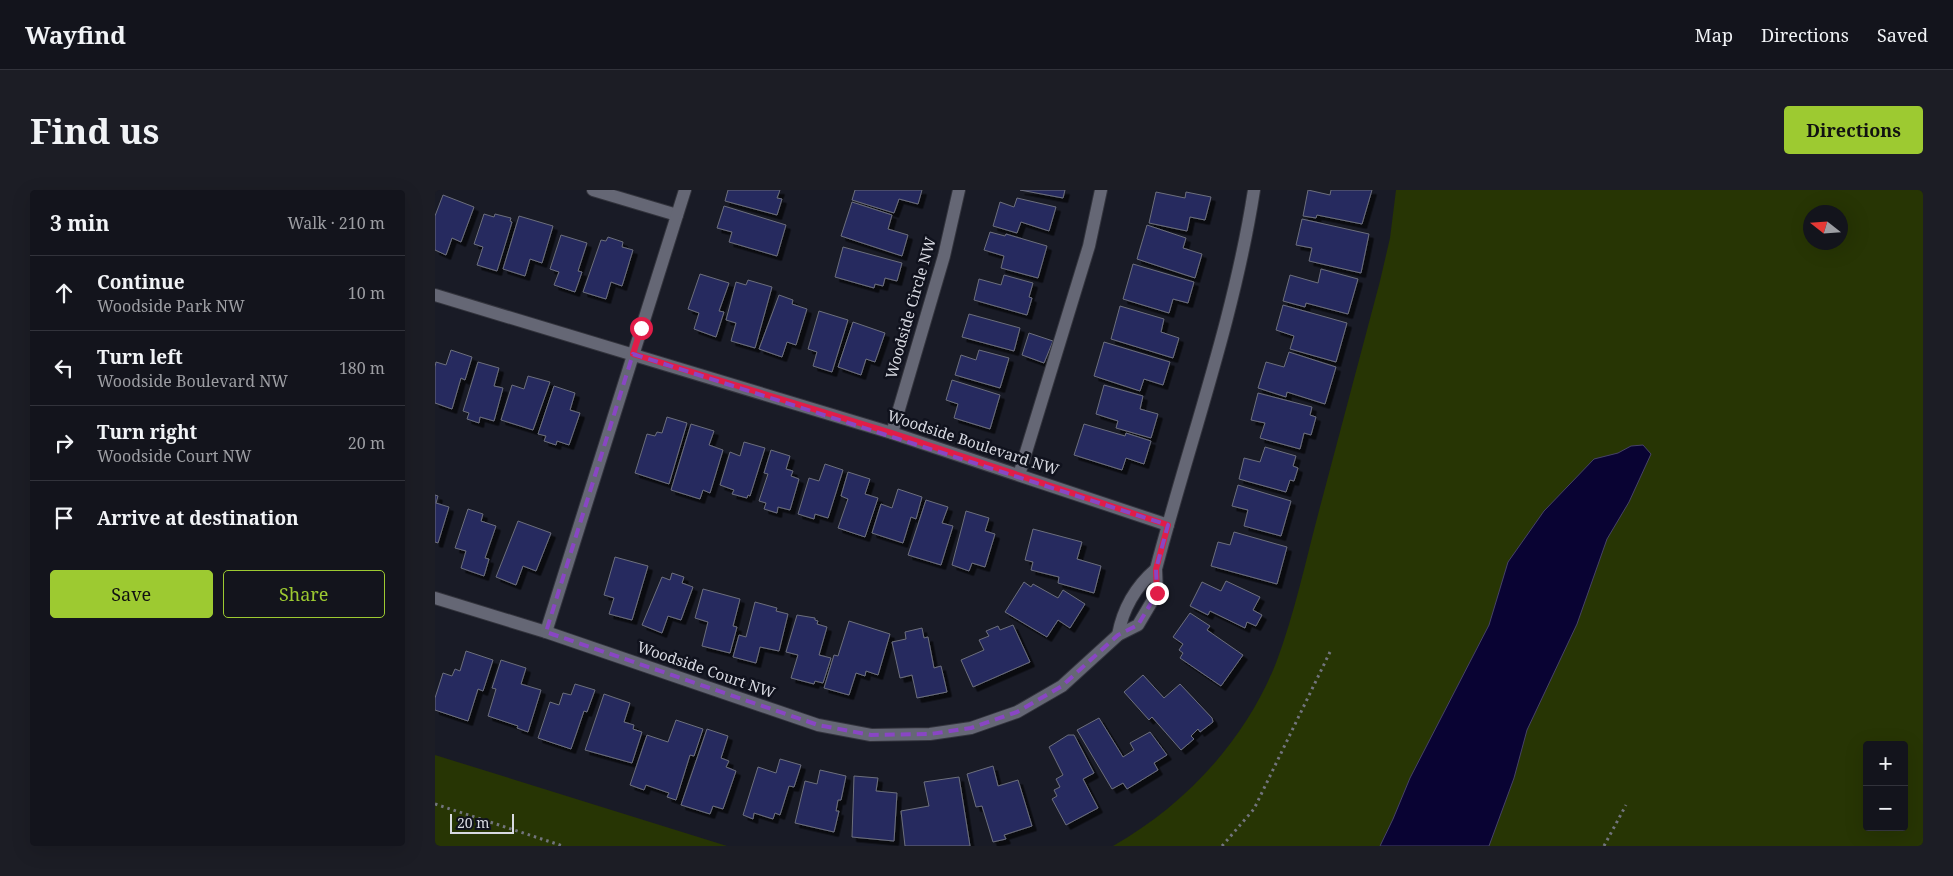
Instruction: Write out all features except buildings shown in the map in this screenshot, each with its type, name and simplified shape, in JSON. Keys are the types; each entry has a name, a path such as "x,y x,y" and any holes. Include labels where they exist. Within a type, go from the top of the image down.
{"street":[{"path":"593,190 677,215"},
{"path":"546,632 685,190"},
{"name":"Woodside Circle NW","path":"892,433 944,256 959,190"},
{"path":"1019,475 1089,246 1101,190"},
{"path":"1168,525 1226,321 1249,225 1255,190"},
{"name":"Woodside Boulevard NW","path":"435,295 892,433 1168,525"},
{"name":"Woodside Court NW","path":"435,598 546,632 809,722 871,735 930,734 971,728 1017,712 1062,686 1118,635 1138,624 1157,593 1156,569 1168,525"},
{"path":"1118,635 1122,614 1140,583 1156,569"}],"path":[{"path":"1222,846 1253,809 1330,652"},
{"path":"435,804 563,846"},
{"path":"1604,846 1626,805"}],"highlighted area":[{"path":"633,354 1168,525 1156,569 1157,593 1138,625 1118,635 1062,686 1017,712 971,728 930,734 871,735 818,725 546,632"}],"green space":[{"path":"1396,190 1923,190 1923,846 1113,846 1139,830 1188,791 1230,744 1248,719 1263,692 1283,644 1295,605 1390,238"},
{"path":"435,755 727,846 435,846"}],"shaded area":[{"path":"1643,445 1651,454 1629,502 1607,539 1577,624 1527,730 1514,778 1489,846 1380,846 1410,778 1489,625 1508,562 1544,511 1594,459 1618,453 1631,446"}],"route":[{"path":"641,328 633,354 892,433 1168,525 1156,569 1157,593"}]}
